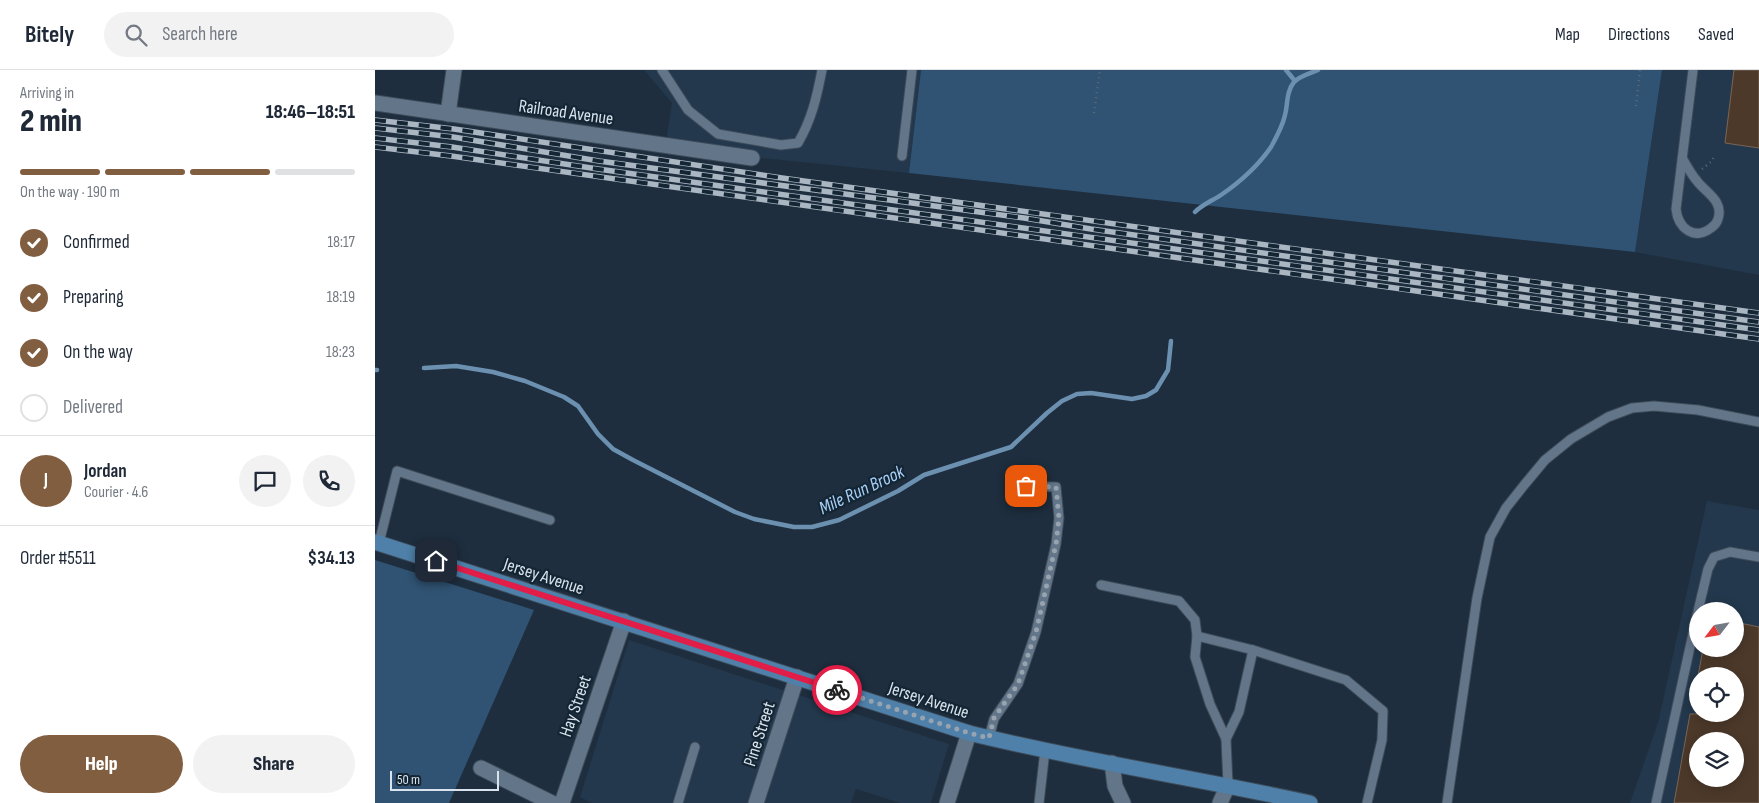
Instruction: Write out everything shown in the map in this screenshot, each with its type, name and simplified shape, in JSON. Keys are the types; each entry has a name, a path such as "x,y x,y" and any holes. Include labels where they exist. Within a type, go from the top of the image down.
{"street":[{"path":"448,114 454,70"},
{"name":"Railroad Avenue","path":"375,103 752,158"},
{"name":"Jersey Avenue","path":"377,542 969,733 1310,803"},
{"name":"Hay Street","path":"562,803 624,621"},
{"name":"Pine Street","path":"756,803 797,677"},
{"path":"947,803 969,733"},
{"path":"1112,763 1115,786 1123,803"},
{"path":"481,768 552,803"},
{"path":"1219,803 1228,785"}],"lane":[{"path":"662,70 688,110 718,134 781,145 798,143 807,127 817,100 822,70"},
{"path":"902,156 912,70"},
{"path":"1682,158 1696,181 1714,198 1719,212 1715,226 1701,233 1693,233 1686,230 1677,218 1676,209 1682,158 1693,70"},
{"path":"1447,803 1477,598 1491,537 1506,508 1525,484 1545,460 1571,439 1608,417 1632,408 1654,406 1698,410 1759,422"},
{"path":"377,542 397,471 550,520"},
{"path":"989,738 994,718 1018,684 1027,661 1036,632 1056,544 1059,518 1056,487 1026,486"},
{"path":"1700,602 1708,569 1714,557 1730,552 1759,557"},
{"path":"1101,585 1179,601 1195,620 1197,636 1195,657 1210,704 1226,739 1228,785"},
{"path":"1197,636 1253,650 1346,680 1383,711 1382,740 1367,803"},
{"path":"1226,739 1239,712 1253,650"},
{"path":"1656,803 1689,652"},
{"path":"678,803 695,747"},
{"path":"1039,803 1045,750"}],"path":[{"path":"1094,113 1100,70"},
{"path":"1635,106 1640,70"},
{"path":"1702,169 1714,157"}],"shaded area":[{"path":"644,70 921,70 909,173 665,148 672,103"},
{"path":"921,70 1662,70 1635,252 909,173"},
{"path":"1662,70 1759,70 1759,275 1635,252"},
{"path":"1707,501 1759,510 1759,803 1630,803 1658,723"},
{"path":"375,560 534,610 449,803 375,803"},
{"path":"629,640 949,744 931,803 900,803 856,789 851,803 592,803 580,797"}],"building":[{"path":"1734,70 1759,70 1759,148 1725,143"},
{"path":"1744,624 1759,627 1759,803 1674,803 1689,720 1689,722 1744,722 1744,667 1700,667 1701,658 1744,658"}],"waterway":[{"path":"1286,70 1295,81"},
{"name":"Mile Run Brook","path":"1195,212 1235,185 1260,161 1271,147 1281,127 1291,86 1299,78 1318,70"},
{"name":"Mile Run Brook","path":"424,368 456,366 493,372 525,381 564,397 578,406 598,434 613,449 735,512 754,519 794,527 812,527 839,520 898,491 924,475 1011,447 1047,413 1062,401 1077,394 1091,393 1132,399 1146,396 1156,390 1168,370 1171,341"}],"railway":[{"path":"375,120 454,129 782,178 1759,313"},
{"path":"375,128 453,137 599,161 1024,218 1091,229 1759,322"},
{"path":"375,138 452,147 598,169 1759,330"},
{"path":"375,147 451,156 1759,339"}],"way so far":[{"path":"837,690 989,738 994,718 1018,684 1027,661 1036,632 1056,544 1059,518 1056,487 1026,486"}],"route":[{"path":"436,561 837,690"}]}
